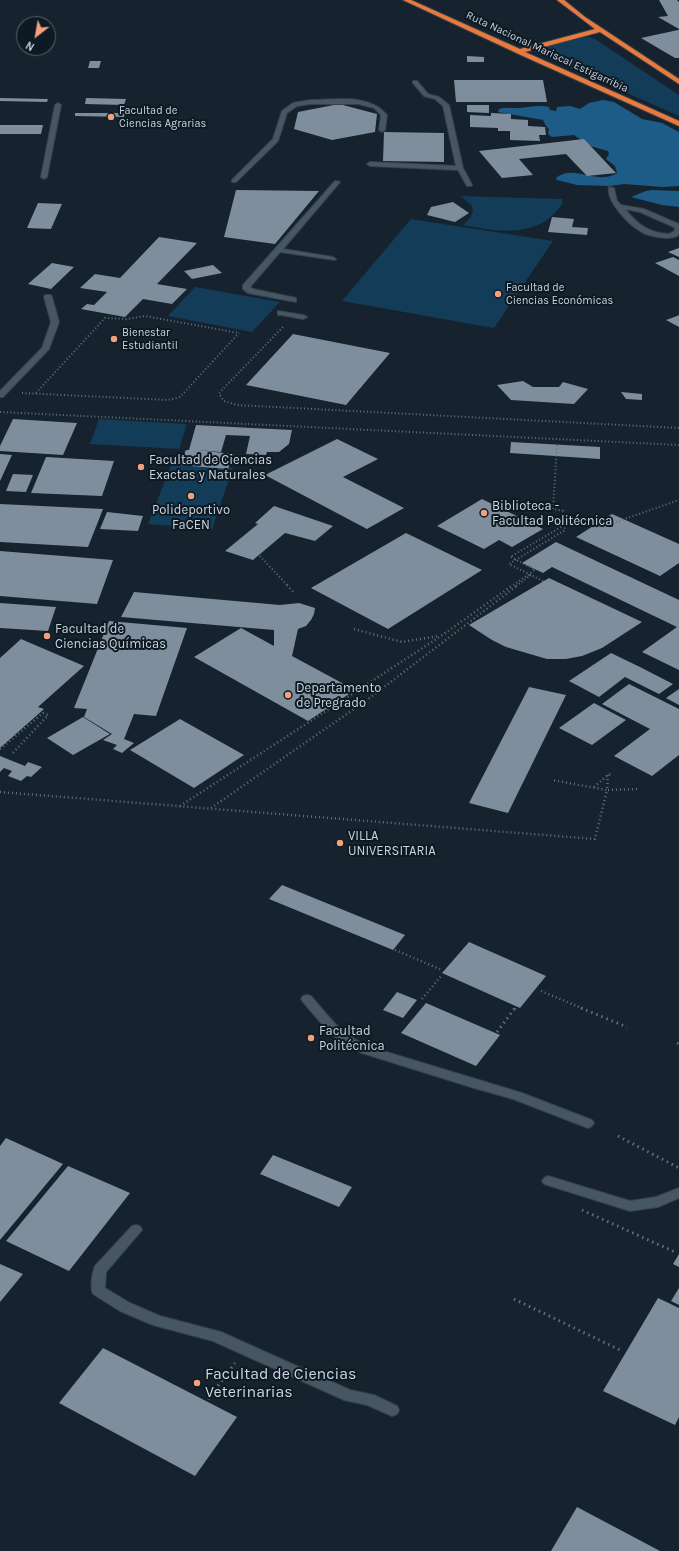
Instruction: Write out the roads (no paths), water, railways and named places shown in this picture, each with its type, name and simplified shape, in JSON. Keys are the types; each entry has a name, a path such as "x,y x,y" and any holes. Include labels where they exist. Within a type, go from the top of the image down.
{"highway":[{"name":"Ruta Nacional Mariscal Estigarribia","path":"406,0 679,124"},
{"path":"560,0 600,30 679,82"},
{"path":"519,51 600,30"}],"lane":[{"path":"416,82 426,95 437,98 446,105 460,168 469,185"},
{"path":"234,180 276,140 284,112 296,104 310,102 366,103 376,107 384,115 382,130"},
{"path":"44,177 58,105"},
{"path":"370,164 460,168"},
{"path":"293,300 246,289 247,284 337,182"},
{"path":"611,188 614,200 620,207 638,226 648,233 667,236 675,234 678,230 677,226 646,212 632,207 620,207"},
{"path":"278,250 333,259"},
{"path":"1,394 45,349 55,322 48,297"},
{"path":"281,313 303,317"},
{"path":"307,999 337,1034 350,1043 366,1050 542,1104 588,1123"},
{"path":"548,1181 630,1206 658,1202 679,1193"},
{"path":"136,1230 100,1270 98,1290 125,1307 158,1321 216,1336 349,1396 369,1399 392,1410"}],"place":[{"name":"Facultad de Ciencias Agrarias","path":"111,117"},
{"name":"Facultad de Ciencias Económicas","path":"498,294"},
{"name":"Bienestar Estudiantil","path":"114,339"},
{"name":"Facultad de Ciencias Exactas y Naturales","path":"141,467"},
{"name":"Polideportivo FaCEN","path":"191,496"},
{"name":"Biblioteca - Facultad Politécnica","path":"484,513"},
{"name":"Facultad de Ciencias Químicas","path":"47,636"},
{"name":"Departamento de Pregrado","path":"288,695"},
{"name":"VILLA UNIVERSITARIA","path":"340,843"},
{"name":"Facultad Politécnica","path":"311,1038"},
{"name":"Facultad de Ciencias Veterinarias","path":"197,1383"}]}
